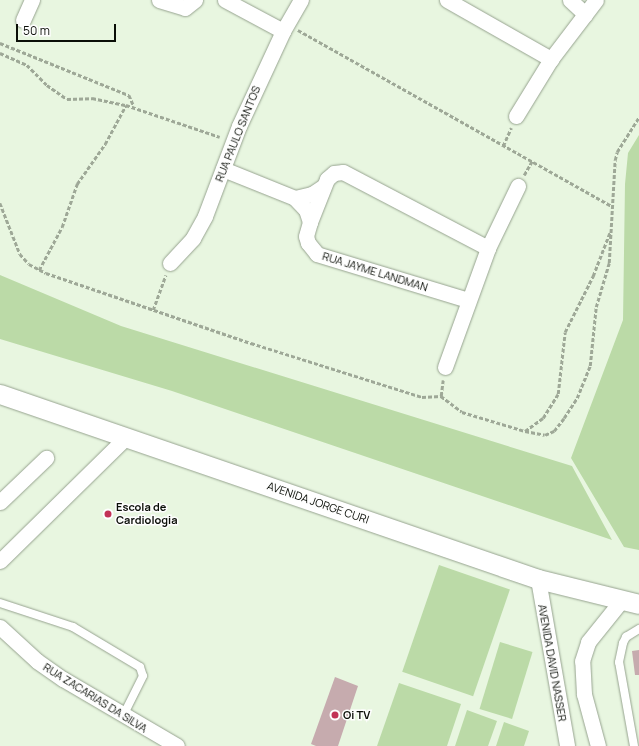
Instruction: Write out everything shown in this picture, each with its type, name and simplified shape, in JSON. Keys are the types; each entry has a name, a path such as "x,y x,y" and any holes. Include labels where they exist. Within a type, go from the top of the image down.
{"street":[{"path":"23,20 32,0"},
{"path":"159,0 185,8 196,0"},
{"path":"225,0 285,27"},
{"name":"RUA PAULO SANTOS","path":"170,263 199,229 233,142 285,27 301,0"},
{"path":"447,0 551,59"},
{"path":"570,0 585,14"},
{"path":"516,116 551,59 596,0"},
{"path":"223,169 294,198 306,210 310,222"},
{"name":"RUA JAYME LANDMAN","path":"468,300 317,254 308,243 306,236 310,222 324,186 334,173 350,174 488,248"},
{"name":"RUA JAYME LANDMAN","path":"294,198 312,194 324,186"},
{"path":"445,367 488,248 518,186"},
{"name":"AVENIDA JORGE CURI","path":"0,394 538,579 630,602"},
{"path":"0,561 125,438"},
{"path":"0,502 46,458"},
{"name":"AVENIDA DAVID NASSER","path":"538,579 567,746"},
{"path":"598,746 584,694 582,661 588,642 630,602"},
{"name":"RUA ZACARIAS DA SILVA","path":"0,627 38,661 63,679 123,716 177,746"}],"lane":[{"path":"0,603 73,627 140,667 143,676 123,716"},
{"path":"634,746 619,662 623,643 626,637 639,629"}],"path":[{"path":"285,27 612,206"},
{"path":"0,43 129,95 134,106"},
{"path":"0,53 27,65 47,85 67,99 92,98 134,106 233,142"},
{"path":"39,270 62,227 77,184 105,144 126,105"},
{"path":"0,203 20,254 29,264 39,270 153,310 422,397 441,396 462,412 525,431 545,435 554,431 576,398 585,379 591,358 596,307 609,263 617,152 639,117"},
{"path":"503,146 506,137"},
{"path":"528,168 532,161"},
{"path":"525,431 543,418 558,394 565,332 593,276 611,229"},
{"path":"153,310 170,263"},
{"path":"441,396 442,385"}],"green space":[{"path":"639,135 639,550 624,547 571,458 623,320 625,184 628,153"},
{"path":"0,275 121,326 572,466 612,540 172,391 0,339"},
{"path":"439,565 510,589 473,696 402,672"},
{"path":"500,642 533,652 512,719 480,709"},
{"path":"399,683 461,704 447,746 377,746"},
{"path":"467,710 497,721 488,746 455,746"},
{"path":"504,722 529,731 524,746 496,746"}],"building":[{"path":"639,650 639,675 635,675 632,651"},
{"name":"Oi TV","path":"335,677 358,686 338,746 316,746 311,744"}],"place":[{"name":"Escola de Cardiologia","path":"108,514"},
{"name":"Oi TV","path":"335,715"}]}
